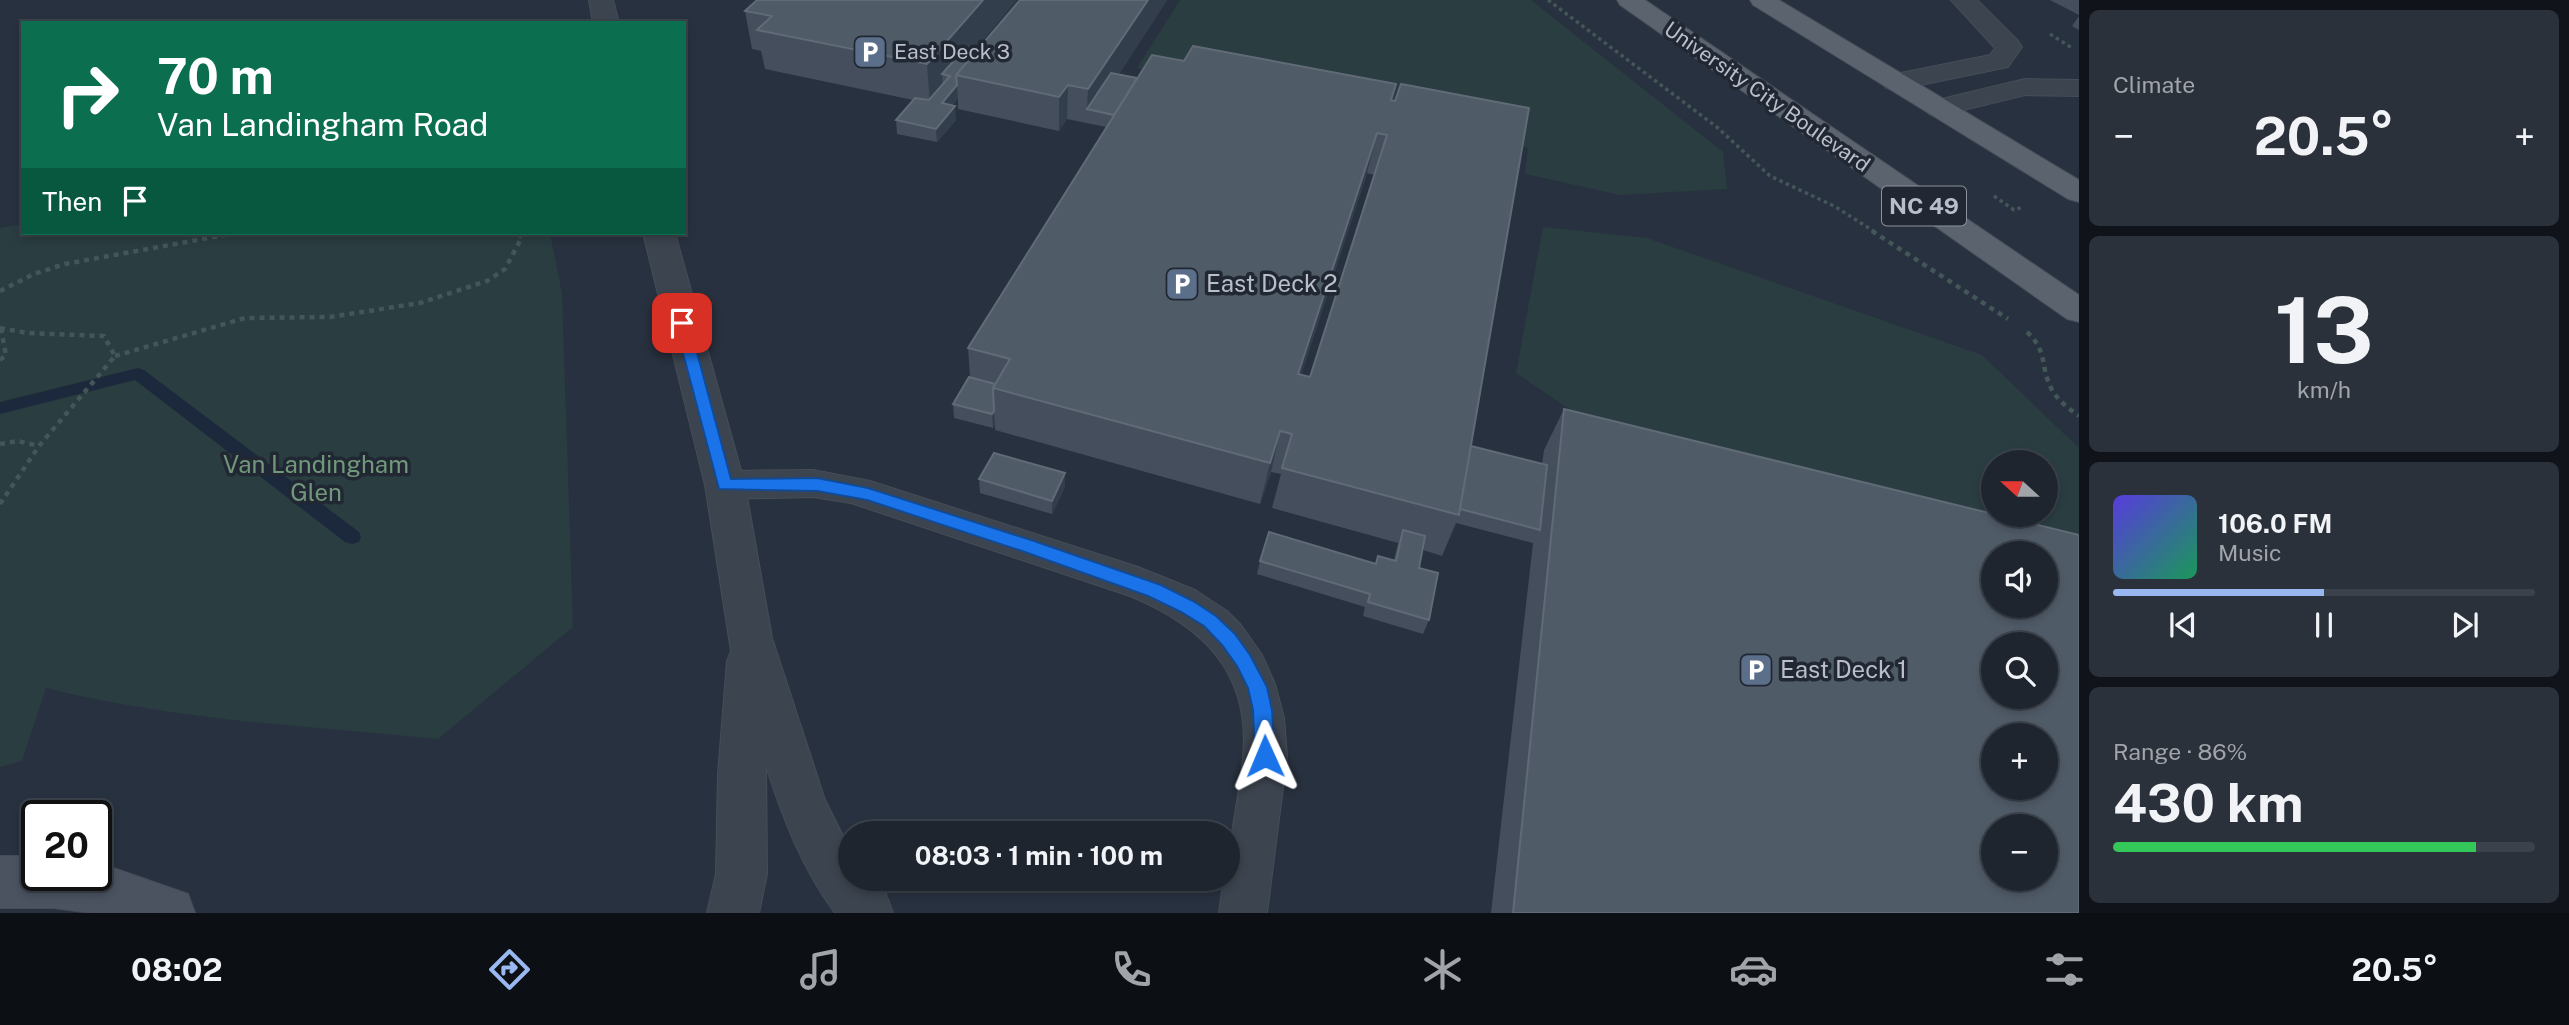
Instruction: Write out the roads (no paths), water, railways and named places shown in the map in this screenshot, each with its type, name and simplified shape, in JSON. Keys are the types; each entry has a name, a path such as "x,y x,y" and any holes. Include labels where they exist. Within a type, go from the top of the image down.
{"main road":[{"name":"University City Boulevard","path":"1629,0 2079,311"},
{"path":"1762,0 2079,192"}],"street":[{"path":"601,0 606,21"},
{"path":"1964,0 2018,57 2078,88"},
{"path":"1896,82 2018,57"},
{"path":"1939,108 2025,87 2078,88"},
{"path":"660,235 725,485 750,638 801,800 816,837 830,864 867,913"},
{"path":"733,913 739,896 744,860 741,813 750,638"},
{"path":"0,882 54,883 96,888 162,912"}],"lane":[{"path":"725,485 817,485 868,494 1154,590 1210,621 1244,660 1257,687 1266,730 1264,767 1242,913"}],"waterway":[{"path":"0,408 138,374 352,537"}],"place":[{"name":"East Deck 3","path":"870,52"},
{"name":"East Deck 2","path":"1182,284"},
{"name":"East Deck 1","path":"1756,670"}],"park label":[{"name":"Van Landingham Glen","path":"316,479"}]}
